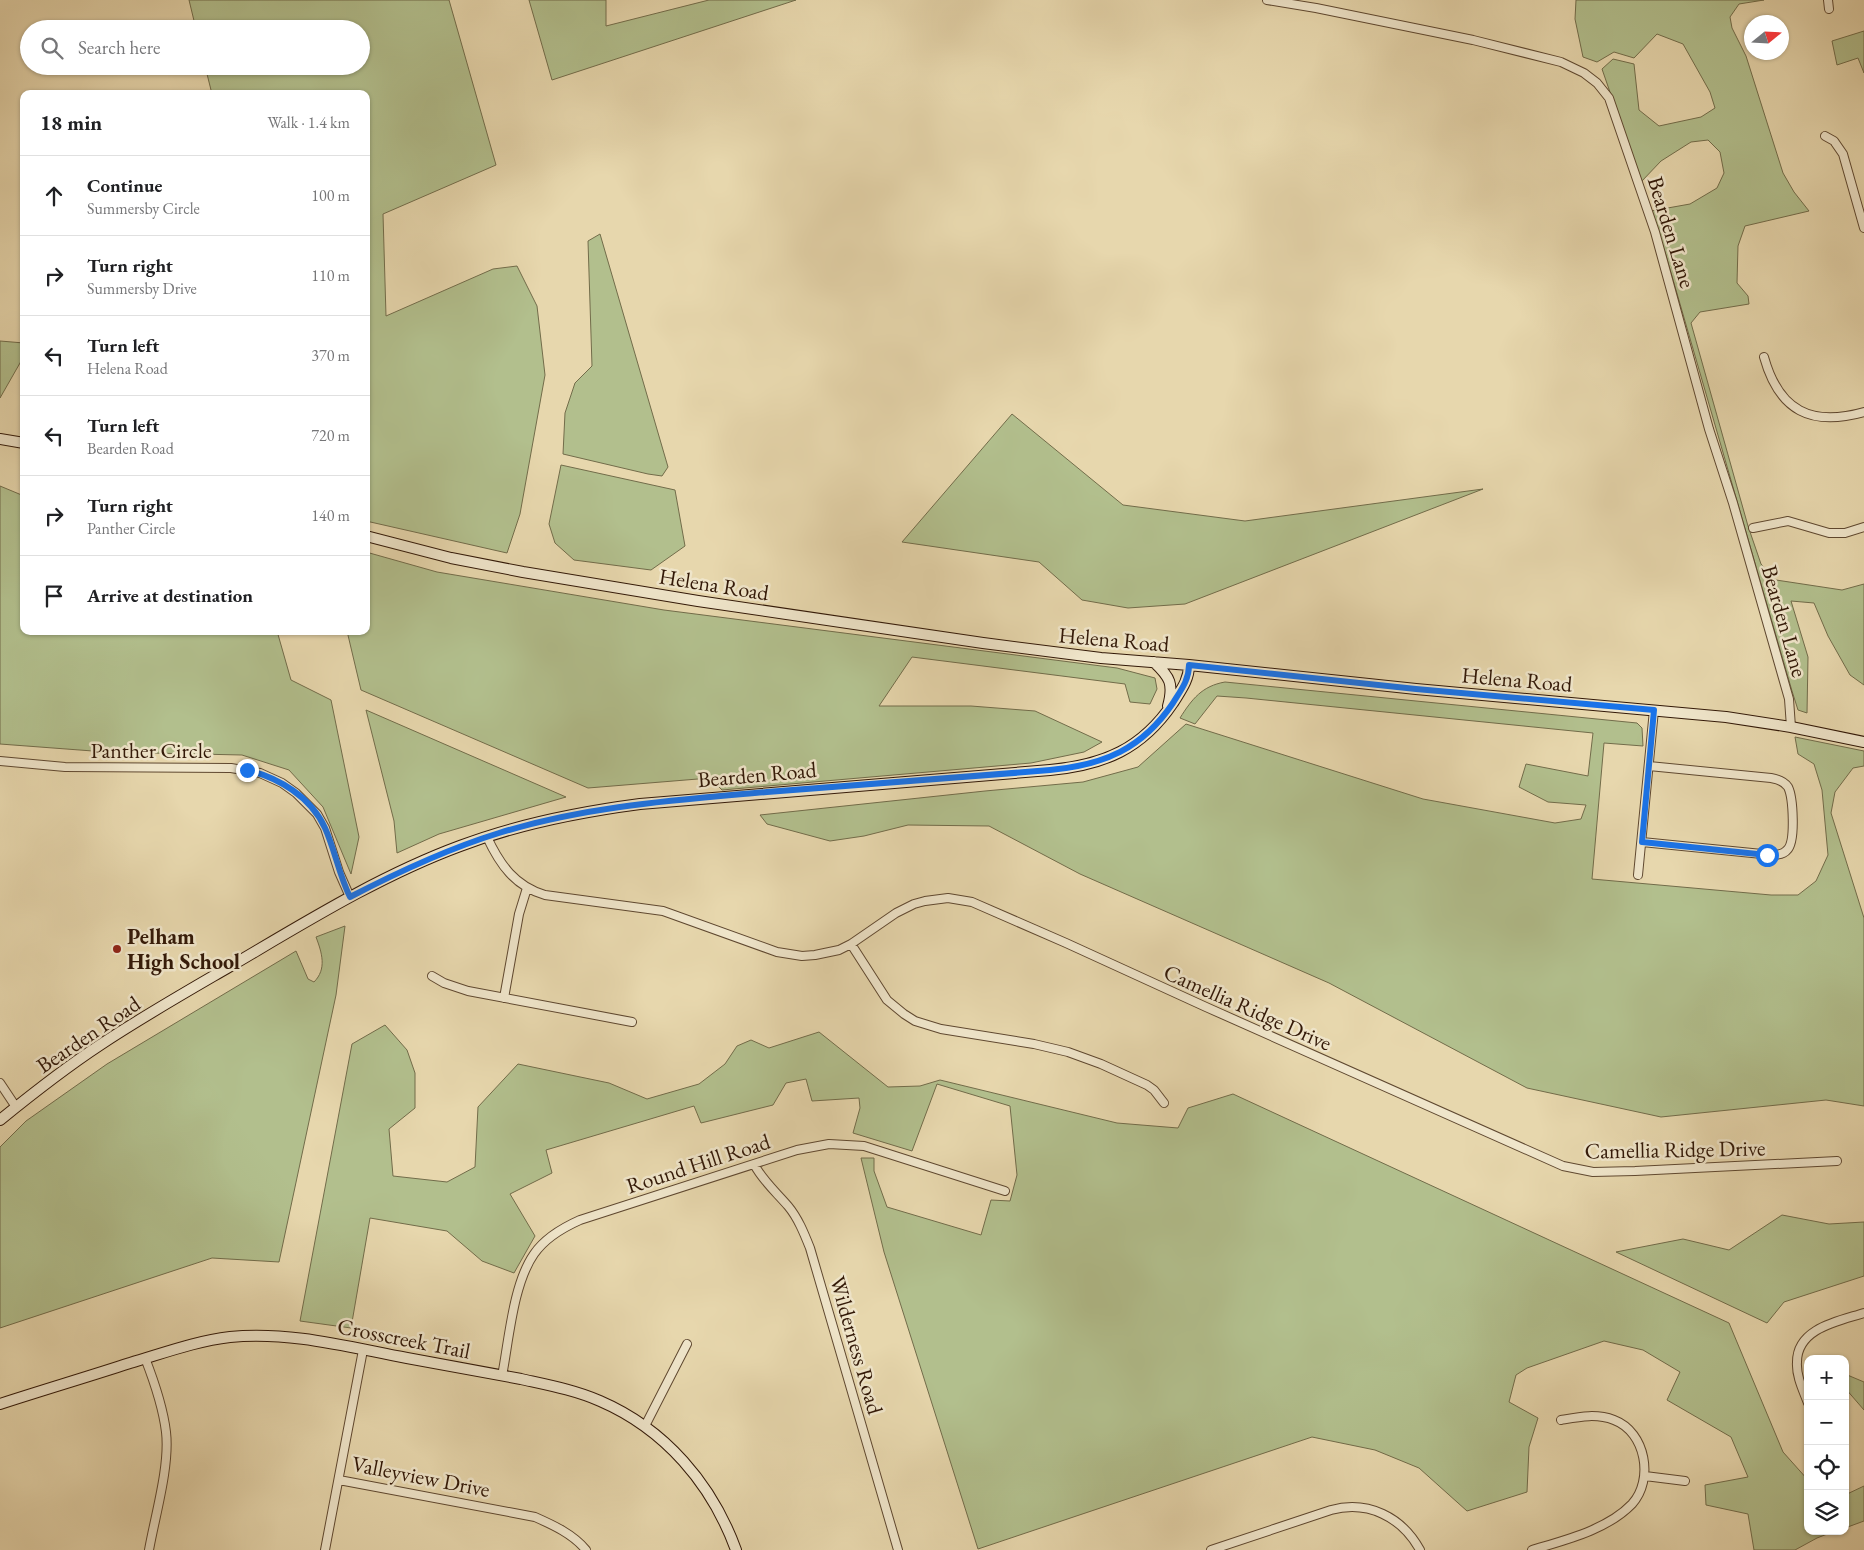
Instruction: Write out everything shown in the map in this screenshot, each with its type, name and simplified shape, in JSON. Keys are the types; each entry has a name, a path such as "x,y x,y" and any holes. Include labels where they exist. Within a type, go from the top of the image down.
{"street":[{"name":"Bearden Lane","path":"1267,0 1473,40 1561,62 1584,73 1597,83 1609,98 1656,232 1709,429 1733,503 1786,690 1790,707 1791,727"},
{"path":"1828,0 1829,9"},
{"path":"1824,136 1834,141 1842,154 1864,228"},
{"path":"1764,357 1769,376 1778,392 1800,410 1816,417 1831,418 1864,412"},
{"path":"0,439 20,442"},
{"path":"1753,528 1788,521 1829,532 1845,532 1864,527"},
{"name":"Helena Road","path":"370,537 488,566 698,601 983,644 1416,689 1734,718 1864,742"},
{"path":"1154,662 1170,680 1171,688 1167,710"},
{"name":"Bearden Road","path":"0,1120 82,1057 120,1032 350,897 408,867 462,845 515,828 568,816 660,802 1069,768 1099,761 1127,749 1152,729 1187,680 1189,665"},
{"path":"1638,875 1654,710"},
{"name":"Panther Circle","path":"0,761 75,767 242,769 260,773 282,783 296,793 317,814 325,828 339,872 350,897"},
{"path":"1642,842 1778,855 1788,850 1792,841 1791,797 1787,786 1782,782 1770,778 1649,766"},
{"path":"487,837 497,859 506,871 527,888 519,914 504,998"},
{"name":"Camellia Ridge Drive","path":"527,888 545,895 663,911 788,955 815,955 839,950 851,944 896,913 914,904 937,899 960,899 984,906 1563,1166 1594,1172 1837,1161"},
{"path":"851,944 886,1000 915,1020 940,1029 1043,1046 1085,1057 1147,1084 1164,1104"},
{"path":"432,976 444,983 468,991 632,1022"},
{"path":"0,1083 16,1107"},
{"name":"Round Hill Road","path":"502,1376 521,1279 534,1254 548,1238 580,1220 812,1146 847,1144 877,1149 1005,1191"},
{"name":"Wilderness Road","path":"754,1164 759,1174 789,1207 801,1226 810,1248 898,1550"},
{"path":"1807,1400 1796,1363 1802,1344 1806,1338 1820,1329 1864,1314"},
{"name":"Crosscreek Trail","path":"0,1404 196,1343 255,1335 315,1340 502,1376 580,1393 609,1405 645,1426 671,1448 693,1471 713,1501 736,1550"},
{"path":"645,1426 687,1344"},
{"name":"Valleyview Drive","path":"364,1350 339,1480 535,1517 572,1537 586,1550"},
{"path":"145,1358 159,1403 166,1441 164,1473 149,1550"},
{"path":"1532,1550 1577,1536 1622,1512 1636,1499 1645,1476 1640,1447 1636,1438 1622,1424 1615,1420 1597,1416 1561,1420"},
{"path":"1645,1476 1685,1481"},
{"path":"326,1550 339,1480"},
{"path":"1211,1550 1332,1510 1351,1506 1377,1511 1393,1519 1407,1531 1420,1550"}],"green space":[{"path":"189,0 449,0 496,165 383,214 386,316 493,269 517,266 537,306 545,375 520,514 507,553 370,522 370,90 211,90 207,75 370,75 370,20 194,20"},
{"path":"529,0 606,0 606,26 709,0 796,0 552,80"},
{"path":"1576,0 1764,0 1739,4 1730,17 1732,28 1744,52 1744,60 1747,60 1783,173 1794,192 1809,211 1745,226 1738,246 1737,283 1748,296 1749,304 1700,312 1691,323 1748,526 1761,564 1776,580 1842,590 1864,584 1864,685 1850,675 1828,636 1814,603 1791,601 1808,657 1807,713 1798,710 1792,691 1665,252 1651,211 1690,204 1717,188 1724,173 1720,152 1708,140 1691,142 1661,161 1641,182 1602,69 1613,59 1634,64 1639,110 1659,126 1701,117 1715,108 1710,92 1683,44 1657,34 1634,58 1614,52 1597,62 1583,57 1575,19"},
{"path":"1864,31 1864,73 1858,58 1837,65 1832,41"},
{"path":"600,234 668,467 662,476 563,454 565,413 575,383 592,366 588,241"},
{"path":"0,341 20,343 20,363 0,398"},
{"path":"1012,414 1123,505 1245,521 1483,489 1185,604 1128,608 1082,600 1039,562 902,542"},
{"path":"561,465 675,490 685,546 651,570 574,560 555,543 549,524"},
{"path":"0,486 20,494 20,635 278,635 291,680 331,700 359,837 351,874 323,807 289,770 242,755 106,752 0,744"},
{"path":"370,553 437,572 664,610 1117,668 1155,678 1157,689 1150,704 1130,702 1125,684 912,657 879,706 971,706 1035,711 1102,742 1084,752 1031,763 722,790 710,778 588,788 361,690 348,635 370,635"},
{"path":"1225,682 1637,723 1642,728 1643,746 1604,743 1592,879 1771,895 1798,895 1816,881 1828,855 1822,790 1814,764 1798,754 1795,737 1864,751 1864,766 1853,768 1835,792 1831,813 1864,918 1864,1106 1826,1100 1661,1117 1527,1088 1329,983 1080,874 989,826 908,825 864,836 830,841 767,824 760,815 1083,782 1138,767 1186,724 1423,799 1555,823 1581,819 1586,805 1548,802 1519,787 1526,764 1588,776 1593,733 1217,696 1195,724 1180,718 1198,694 1210,687"},
{"path":"366,710 566,797 439,834 397,853 394,821"},
{"path":"345,926 336,995 279,1262 212,1258 0,1328 0,1147 26,1121 107,1064 296,951 308,979 314,982 321,972 322,966 316,937"},
{"path":"385,1025 407,1050 415,1073 415,1108 389,1129 393,1176 447,1182 475,1167 478,1107 518,1064 609,1083 647,1099 699,1084 725,1064 737,1046 751,1040 769,1048 819,1032 888,1087 920,1086 940,1080 1117,1123 1178,1128 1188,1108 1233,1094 1729,1323 1783,1452 1804,1476 1804,1535 1825,1535 1795,1550 1754,1550 1748,1514 1706,1505 1705,1485 1748,1477 1731,1437 1667,1400 1680,1372 1643,1350 1604,1341 1527,1368 1516,1375 1509,1402 1538,1418 1529,1447 1527,1492 1467,1511 1419,1468 1375,1450 1312,1437 978,1549 884,1252 861,1158 874,1158 874,1171 887,1207 981,1235 991,1200 1010,1201 1017,1175 1010,1106 937,1084 912,1151 853,1133 860,1108 859,1098 812,1101 806,1079 786,1083 773,1105 701,1123 694,1106 546,1150 552,1173 510,1194 535,1236 514,1273 482,1261 447,1231 370,1218 351,1328 300,1321 352,1044"},
{"path":"1782,1215 1829,1224 1864,1222 1864,1276 1784,1302 1767,1323 1616,1252 1683,1239 1729,1250"},
{"path":"1849,1376 1864,1382 1864,1410 1849,1393"},
{"path":"1864,1486 1864,1521 1849,1527 1849,1493"}],"place":[{"name":"Pelham High School","path":"117,949"}],"route":[{"path":"247,770 271,777 282,783 296,793 317,814 325,828 344,886 350,897 408,867 462,845 537,822 596,810 669,800 1050,770 1094,763 1127,749 1158,724 1187,680 1189,665 1416,689 1654,710 1642,842 1767,855"}]}
